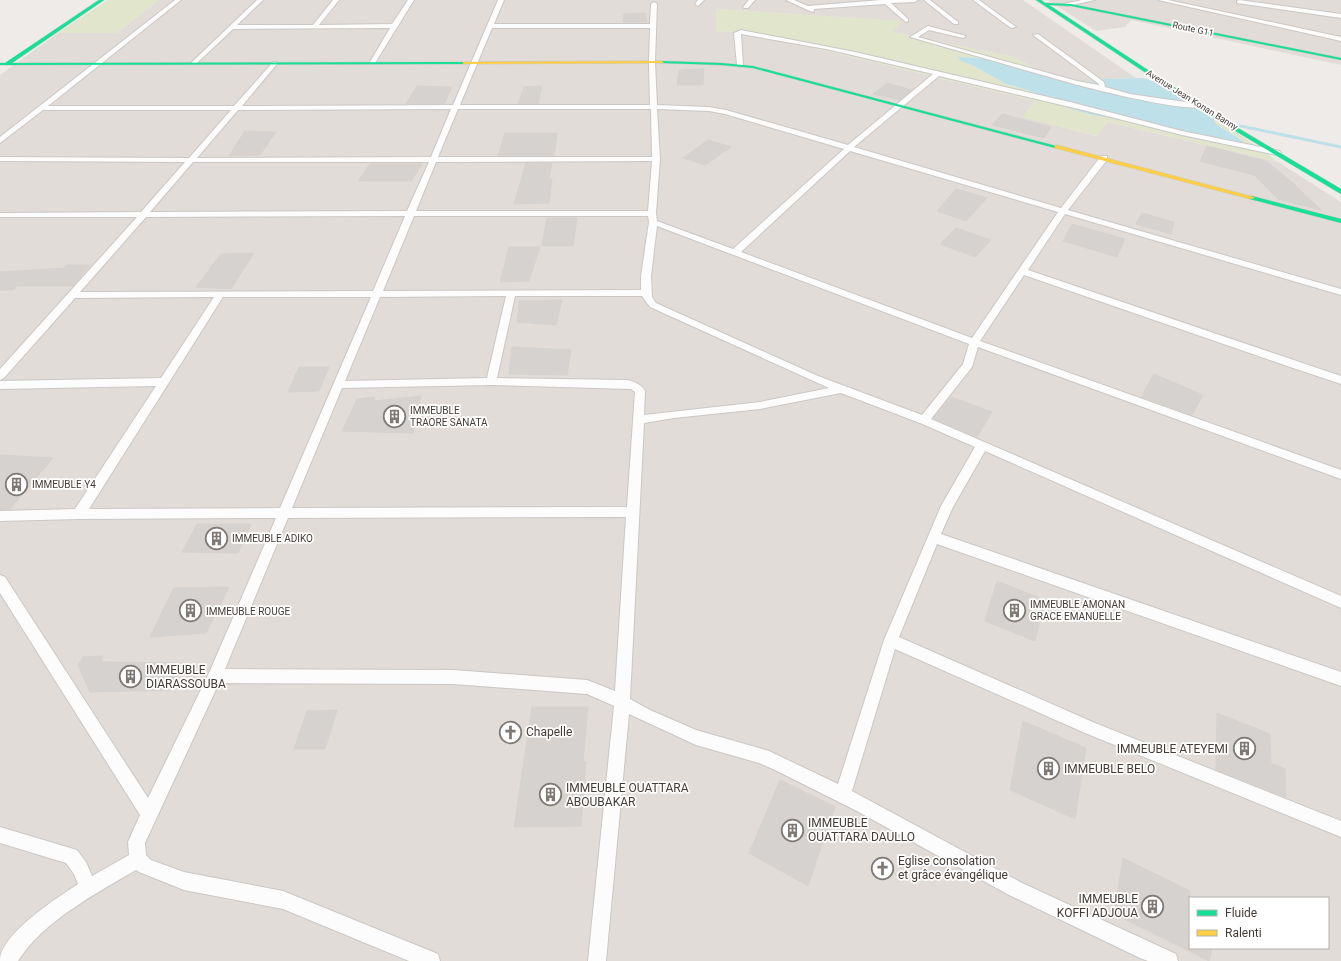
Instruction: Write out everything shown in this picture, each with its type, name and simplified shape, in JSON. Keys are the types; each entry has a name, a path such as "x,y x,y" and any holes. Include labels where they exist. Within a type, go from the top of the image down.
{"street":[{"path":"2,64 90,0"},
{"path":"2,64 102,0"},
{"path":"0,141 178,0"},
{"path":"194,63 260,0"},
{"path":"314,27 336,0"},
{"path":"373,62 411,0"},
{"path":"431,961 283,900 184,881 145,866 138,859 136,842 215,676 282,514 435,159 501,0"},
{"path":"746,7 752,0"},
{"path":"789,0 817,12"},
{"path":"806,8 915,0"},
{"path":"927,0 956,24"},
{"path":"976,0 1013,27"},
{"path":"1067,4 1092,0"},
{"path":"1161,0 1341,39"},
{"path":"885,1 906,20"},
{"path":"1236,16 1239,1 1341,16"},
{"name":"Route G11","path":"1045,2 1067,4 1341,59"},
{"name":"Avenue Jean Konan Banny","path":"1045,2 1199,106 1341,192"},
{"name":"Avenue Jean Konan Banny","path":"1045,2 1245,126 1341,183"},
{"path":"654,4 652,62 656,160 646,273 647,298 653,305 725,339 841,389 924,420 1341,602"},
{"path":"232,27 394,26"},
{"path":"491,26 653,26"},
{"path":"963,36 928,28 913,37 989,57 1076,83 1102,88 1129,96 1174,104 1199,106"},
{"path":"740,65 737,33 770,36 828,48 1075,106 1168,131 1234,146 1277,153"},
{"path":"1036,35 1102,83 1102,88"},
{"path":"2,64 652,62 740,65 901,105 1341,221"},
{"path":"0,376 275,63"},
{"path":"734,252 849,148 937,74"},
{"path":"42,108 457,106 690,107 717,110 1341,292"},
{"path":"0,158 190,160 656,160"},
{"path":"924,420 968,365 974,342 1063,211 1104,158"},
{"path":"0,216 410,214 652,217 734,252 974,342 1341,475 1341,470"},
{"path":"1022,271 1341,380"},
{"path":"72,295 646,293"},
{"path":"491,381 511,294"},
{"path":"79,514 220,295"},
{"path":"338,385 491,381 627,384 635,386 640,391 622,703 597,961"},
{"path":"0,385 164,382"},
{"path":"638,420 668,414 748,407 841,389"},
{"path":"843,795 891,640 933,537 950,500 982,446"},
{"path":"0,516 79,514 633,512"},
{"path":"933,537 1341,679"},
{"path":"0,581 149,814"},
{"path":"891,640 1090,728 1341,829"},
{"path":"215,676 453,676 587,687 603,692 647,716 699,738 723,747 754,754 777,762 843,795 995,879 1092,927 1169,961"},
{"path":"0,835 71,856 80,868 89,889"},
{"path":"7,961 10,954 25,936 67,902 138,859"}],"shaded area":[{"path":"159,0 1023,0 1136,78 1104,79 1090,82 1051,77 1014,57 892,32 901,21 716,9 716,32 743,31 1035,101 1023,117 1096,136 1107,122 1278,162 1341,202 1341,961 0,961 0,75 58,33 116,33"},
{"path":"1048,0 1341,0 1341,65 1131,20 1125,27 1096,31"}],"green space":[{"path":"108,0 159,0 116,33 58,33"},
{"path":"716,9 902,21 893,32 1014,57 1051,77 981,58 959,57 961,61 974,66 1006,84 1028,90 1071,109 1097,116 1142,121 1189,137 1220,143 1243,140 1216,124 1212,115 1278,162 1107,122 1097,136 1022,117 1035,101 743,31 716,32"}],"water":[{"path":"958,57 981,58 1011,67 1073,81 1090,82 1104,79 1143,78 1161,84 1212,115 1216,124 1243,141 1243,144 1220,143 1189,137 1142,121 1097,116 1071,109 1028,90 1006,84 974,66 961,61"}],"building":[{"path":"645,13 647,22 623,22 624,14"},
{"path":"704,69 703,85 677,85 679,70"},
{"path":"887,83 912,90 899,100 873,94"},
{"path":"417,86 452,87 444,104 406,104"},
{"path":"542,86 538,104 518,104 524,87"},
{"path":"1002,114 1051,127 1044,138 992,125"},
{"path":"245,131 276,132 260,155 229,156"},
{"path":"505,133 557,133 554,156 498,156"},
{"path":"708,140 731,147 705,165 683,158"},
{"path":"1207,146 1266,161 1294,184 1321,210 1278,199 1254,175 1200,161"},
{"path":"526,163 552,163 549,179 552,179 549,203 514,204"},
{"path":"370,164 422,164 411,181 358,181"},
{"path":"956,189 987,198 966,221 937,211"},
{"path":"1142,213 1174,222 1171,234 1136,224"},
{"path":"547,218 577,218 573,246 542,246"},
{"path":"1072,224 1125,239 1117,257 1063,241"},
{"path":"956,228 991,240 975,257 940,244"},
{"path":"509,247 540,247 529,281 500,282"},
{"path":"254,253 231,289 196,287 221,254"},
{"path":"66,265 90,265 73,286 17,286 14,290 0,290 0,272 64,268"},
{"path":"562,300 556,325 517,322 519,301"},
{"path":"512,347 571,350 567,375 509,374"},
{"path":"299,367 329,367 319,391 288,392"},
{"path":"1154,374 1203,395 1192,415 1141,397"},
{"name":"IMMEUBLE TRAORE SANATA","path":"421,396 413,433 342,431 357,399 375,397 374,401"},
{"path":"951,397 992,412 977,437 933,418"},
{"name":"IMMEUBLE Y4","path":"0,455 53,458 10,509 0,510"},
{"name":"IMMEUBLE ADIKO","path":"197,524 251,524 238,553 182,552"},
{"name":"IMMEUBLE AMONAN GRACE EMANUELLE","path":"997,581 1045,600 1035,641 985,621"},
{"name":"IMMEUBLE ROUGE","path":"229,587 206,633 150,637 174,588"},
{"name":"IMMEUBLE DIARASSOUBA","path":"103,656 101,662 184,663 171,690 90,692 78,665 83,657"},
{"path":"532,707 588,707 583,762 586,761 581,826 514,827"},
{"path":"337,710 325,749 294,749 307,711"},
{"name":"IMMEUBLE ATEYEMI","path":"1217,713 1270,734 1271,763 1285,769 1286,797 1216,770"},
{"name":"IMMEUBLE BELO","path":"1023,721 1086,748 1075,819 1010,790"},
{"name":"IMMEUBLE OUATTARA DAULLO","path":"780,780 835,807 808,886 749,853"},
{"name":"IMMEUBLE KOFFI ADJOUA","path":"1123,858 1190,891 1189,949 1212,949 1209,961 1114,914"}],"waterway":[{"path":"1231,124 1341,147"}],"traffic: fast":[{"path":"5,65 102,0"},
{"path":"1038,0 1219,119 1341,192"},
{"path":"1044,4 1071,5 1341,59"},
{"path":"662,62 721,64 753,67 1057,147"},
{"path":"0,64 464,63"},
{"path":"1252,198 1341,221"}],"traffic: slow":[{"path":"464,63 662,62"},
{"path":"1057,147 1252,198"}],"place":[{"name":"IMMEUBLE TRAORE SANATA","path":"394,416"},
{"name":"IMMEUBLE Y4","path":"16,484"},
{"name":"IMMEUBLE ADIKO","path":"217,538"},
{"name":"IMMEUBLE AMONAN GRACE EMANUELLE","path":"1015,610"},
{"name":"IMMEUBLE ROUGE","path":"190,611"},
{"name":"IMMEUBLE DIARASSOUBA","path":"130,677"},
{"name":"Chapelle","path":"510,732"},
{"name":"IMMEUBLE ATEYEMI","path":"1244,749"},
{"name":"IMMEUBLE BELO","path":"1048,769"},
{"name":"IMMEUBLE OUATTARA ABOUBAKAR","path":"551,795"},
{"name":"IMMEUBLE OUATTARA DAULLO","path":"793,830"},
{"name":"Eglise consolation et grâce évangélique","path":"882,868"},
{"name":"IMMEUBLE KOFFI ADJOUA","path":"1153,906"}]}
